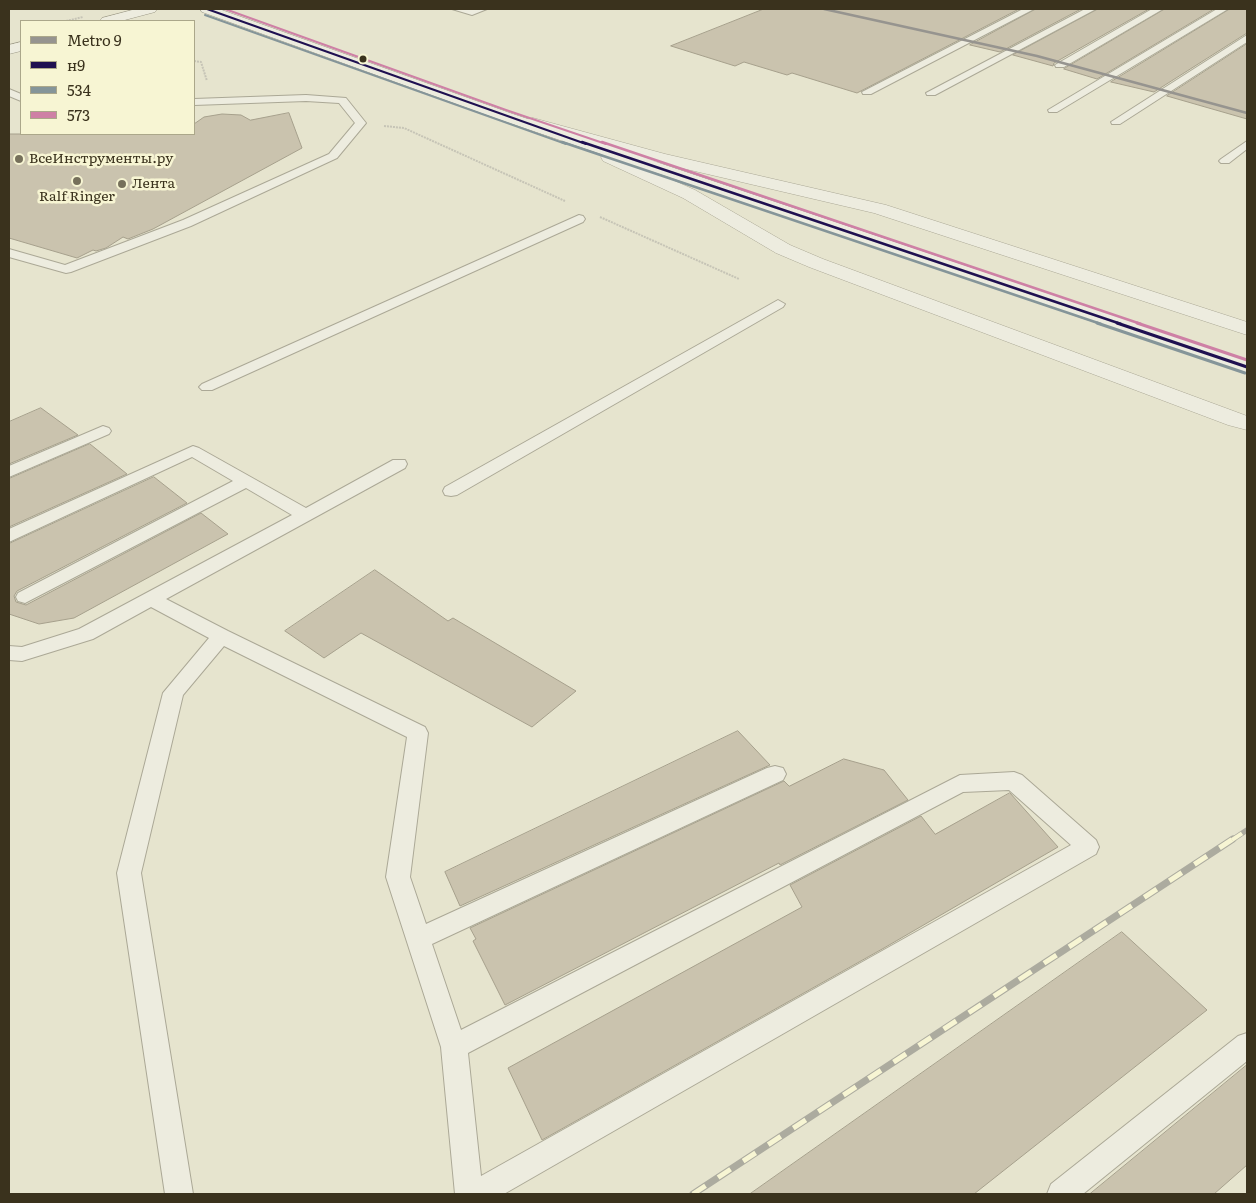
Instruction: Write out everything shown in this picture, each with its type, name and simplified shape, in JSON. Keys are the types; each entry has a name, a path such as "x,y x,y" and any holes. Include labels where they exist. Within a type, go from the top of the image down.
{"street":[{"path":"111,20 150,9"},
{"path":"207,9 504,116 1246,366"},
{"path":"504,116 662,158 880,210 1247,329"},
{"path":"560,134 689,194 783,249 816,263 1247,423"}],"lane":[{"path":"457,9 472,12 482,9"},
{"path":"867,92 1029,9"},
{"path":"931,93 1091,9"},
{"path":"1060,65 1158,9"},
{"path":"1053,110 1223,9"},
{"path":"1116,122 1247,38"},
{"path":"9,92 20,98"},
{"path":"9,253 66,269 188,223 333,156 361,123 342,100 306,98 195,102"},
{"path":"1225,161 1247,144"},
{"path":"207,387 579,219"},
{"path":"451,491 778,304"},
{"path":"9,472 103,430"},
{"path":"9,536 193,451 304,514"},
{"path":"9,653 22,654 86,634 399,464"},
{"path":"25,597 246,481"},
{"path":"151,599 221,636 418,732 398,878 454,1047 469,1194"},
{"path":"179,1194 129,874 173,693 221,636"},
{"path":"418,939 775,774"},
{"path":"454,1047 960,784 1014,781 1088,847 477,1194"},
{"path":"1061,1194 1247,1046"}],"path":[{"path":"361,123 404,128 567,202"},
{"path":"594,214 739,279"}],"building":[{"path":"764,9 1019,9 857,93 792,73 787,75 744,62 735,66 671,46"},
{"path":"1036,9 1081,9 1000,52 970,45"},
{"path":"1098,9 1149,9 1054,63 1053,66 1013,55"},
{"path":"1165,9 1214,9 1097,79 1064,69"},
{"path":"1230,9 1247,9 1247,33 1154,92 1111,82"},
{"path":"1247,44 1247,119 1167,96"},
{"name":"Лента","path":"289,113 302,148 153,229 128,239 123,237 106,248 93,250 77,258 9,238 9,134 195,135 195,123 204,117 222,114 241,115 250,120"},
{"path":"41,408 78,435 9,464 9,422"},
{"path":"90,444 127,474 9,527 9,479"},
{"path":"154,477 187,503 17,591 14,596 16,602 26,605 201,513 228,534 74,618 39,624 9,614 9,544"},
{"path":"375,570 448,621 453,618 576,691 532,727 361,633 324,658 285,631"},
{"path":"738,731 770,765 460,906 445,872"},
{"path":"844,759 884,770 908,800 780,865 779,863 505,1005 473,941 476,939 470,928 784,781 789,786"},
{"path":"1010,793 1058,847 884,948 542,1140 508,1068 802,907 790,885 921,816 935,834"},
{"path":"1122,932 1207,1010 974,1194 750,1194"},
{"path":"1247,1065 1247,1165 1214,1194 1090,1194"}],"railway":[{"path":"1232,840 1247,830"},
{"path":"693,1194 1233,839"}],"metro line":[{"name":"9","path":"824,9 1037,56 1247,113"}],"transit line":[{"name":"н9","path":"207,9 504,116 1247,367"},
{"name":"573","path":"225,9 506,110 1247,360"},
{"name":"534","path":"205,15 502,122 1245,373"}],"place":[{"name":"ВсеИнструменты.ру","path":"19,159"},
{"name":"Ralf Ringer","path":"77,181"},
{"name":"Лента","path":"122,184"}]}
